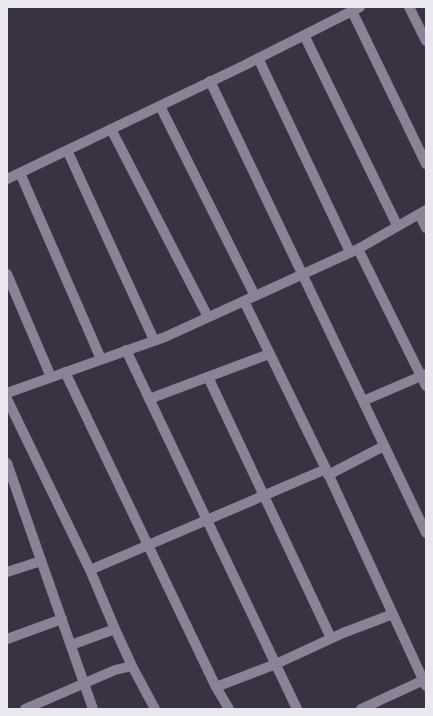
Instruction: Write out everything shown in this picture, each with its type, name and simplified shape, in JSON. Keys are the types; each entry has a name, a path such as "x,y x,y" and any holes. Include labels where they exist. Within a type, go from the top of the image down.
{"street":[{"path":"410,7 426,41"},
{"path":"7,179 210,82 356,9 426,164"},
{"path":"304,35 398,225"},
{"path":"258,58 354,250 424,375 426,386"},
{"path":"210,82 426,533"},
{"path":"160,106 255,296"},
{"path":"111,129 208,317"},
{"path":"67,150 154,340"},
{"path":"20,173 101,359"},
{"path":"7,392 154,340 208,317 354,250 422,212 426,228"},
{"path":"7,274 51,377"},
{"path":"244,301 327,472 425,682 377,706 361,709"},
{"path":"126,350 297,709"},
{"path":"149,399 270,354"},
{"path":"65,372 216,687 229,709"},
{"path":"363,401 424,375"},
{"path":"208,377 331,638"},
{"path":"7,399 90,570 132,666 155,709"},
{"path":"90,570 264,496 327,472 384,446"},
{"path":"7,463 11,487 41,560 93,709"},
{"path":"7,572 41,560"},
{"path":"216,687 276,664 331,638 393,614"},
{"path":"7,639 62,619"},
{"path":"71,645 115,629"},
{"path":"25,709 115,670 132,666"}]}
